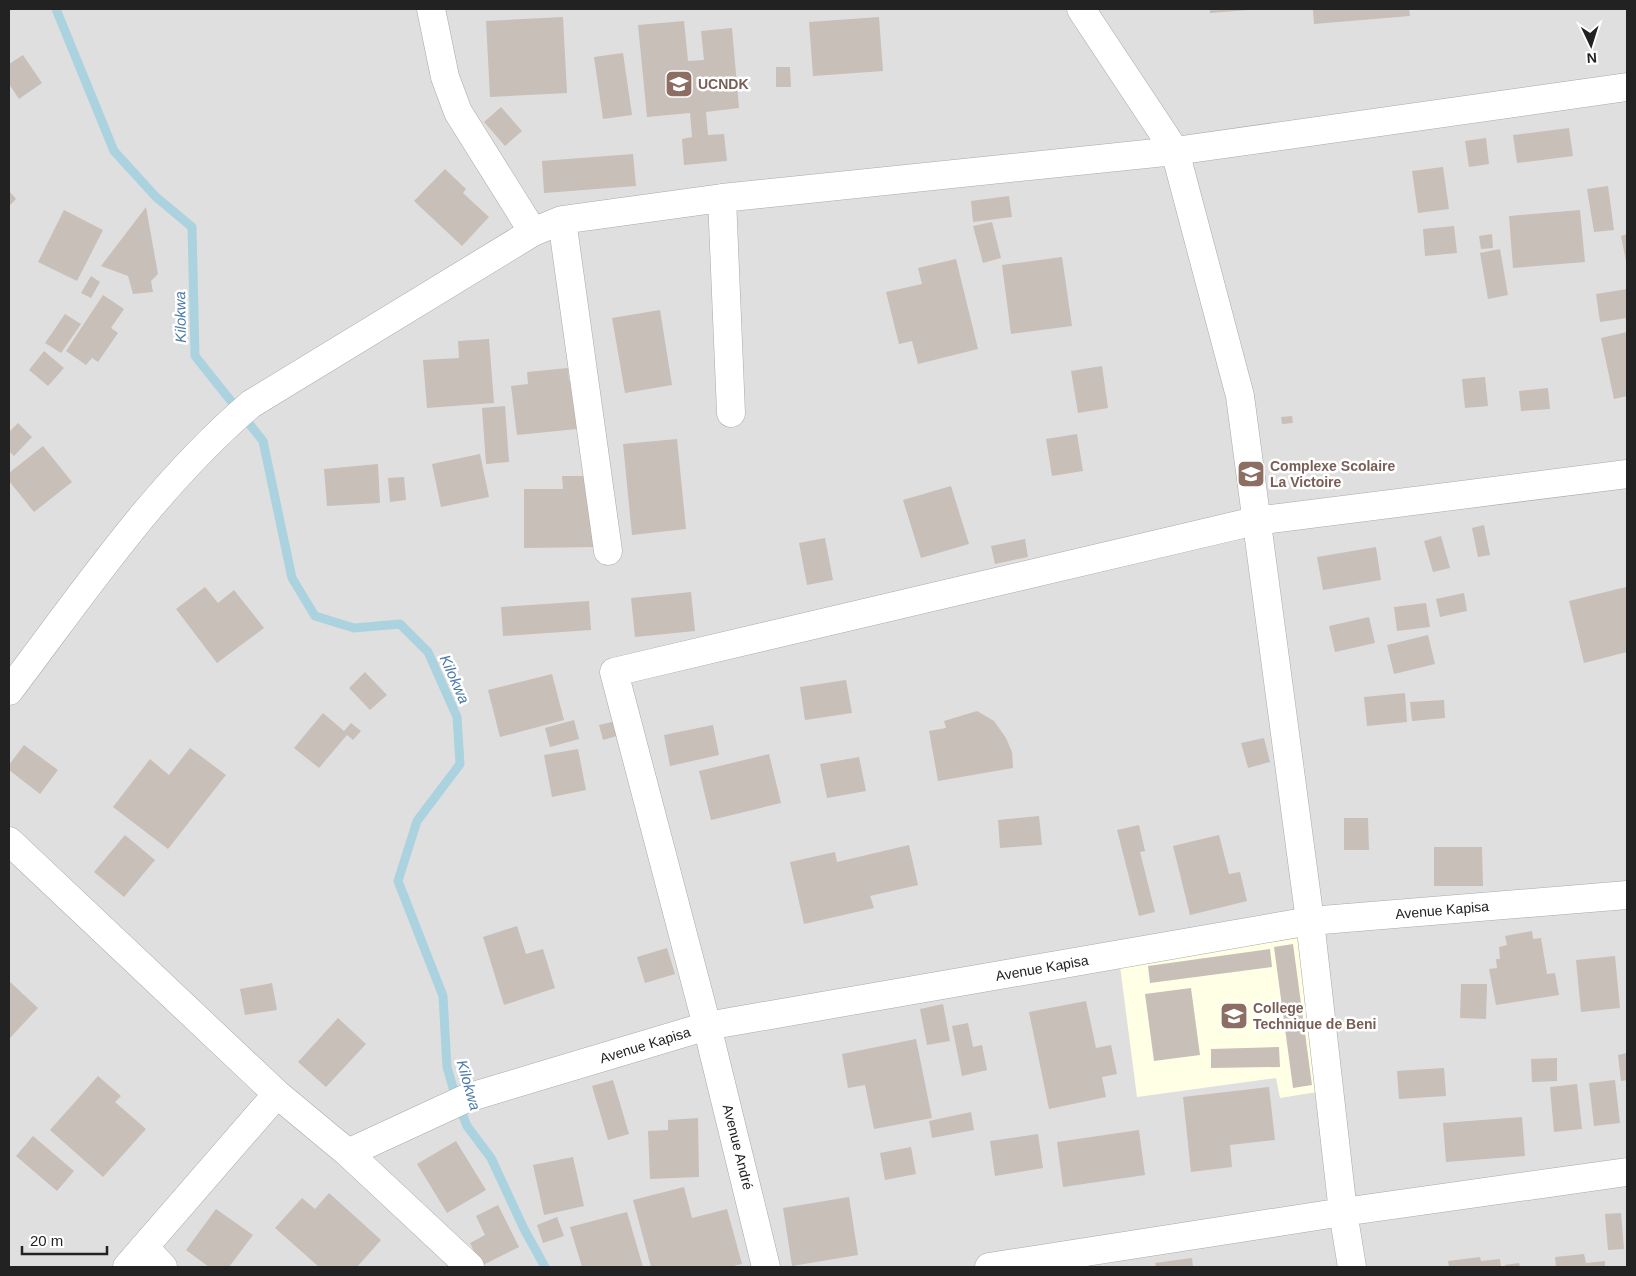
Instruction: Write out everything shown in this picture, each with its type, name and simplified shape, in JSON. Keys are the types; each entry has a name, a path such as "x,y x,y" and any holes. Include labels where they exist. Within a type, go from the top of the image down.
{"street":[{"path":"431,9 445,77 458,112 534,232"},
{"path":"1081,9 1175,151 1240,396 1255,521 1310,921 1343,1212 1352,1267"},
{"path":"9,691 150,505 228,424 251,404 534,232 562,220 722,198 1175,151 1627,87"},
{"path":"722,198 731,414"},
{"path":"562,220 608,551"},
{"path":"1255,521 1627,474"},
{"name":"Avenue André","path":"766,1267 707,1026 614,672 1255,521"},
{"path":"9,840 277,1094 348,1153 470,1267"},
{"name":"Avenue Kapisa","path":"348,1153 456,1104 707,1026 1310,921 1627,896"},
{"path":"127,1267 277,1094"},
{"path":"989,1267 1343,1212 1627,1172"},
{"path":"144,1247 164,1267"}],"shaded area":[{"path":"9,9 1627,9 1627,1267 9,1267"},
{"path":"1298,938 1317,1092 1280,1098 1276,1078 1137,1097 1120,966"}],"building":[{"path":"1210,9 1249,9 1249,10 1210,13"},
{"path":"1313,9 1409,9 1410,16 1314,24"},
{"path":"563,17 567,93 490,97 486,21"},
{"path":"879,17 883,71 813,76 809,22"},
{"path":"684,21 688,61 704,60 701,31 732,28 739,108 706,112 708,135 724,134 727,161 684,165 682,139 692,137 690,113 647,117 638,25"},
{"path":"623,53 632,115 603,119 594,57"},
{"path":"23,55 42,83 19,99 9,84 9,64"},
{"path":"776,67 790,67 791,87 776,87"},
{"path":"501,107 522,131 505,146 484,122"},
{"path":"1569,128 1573,156 1517,163 1513,135"},
{"path":"1486,138 1489,164 1469,167 1465,141"},
{"path":"633,154 636,186 544,193 542,161"},
{"path":"1443,167 1449,209 1418,213 1412,171"},
{"path":"445,169 466,189 463,193 489,217 462,246 414,201"},
{"path":"1608,186 1614,230 1594,232 1587,189"},
{"path":"9,191 16,199 9,206"},
{"path":"1009,196 1012,217 973,222 971,201"},
{"path":"146,207 158,274 151,281 153,292 133,294 128,276 101,266"},
{"path":"64,210 103,230 77,281 38,262"},
{"path":"1580,210 1585,262 1513,268 1509,216"},
{"path":"992,222 1001,258 983,263 973,226"},
{"path":"1454,226 1457,253 1425,256 1423,229"},
{"path":"1492,234 1493,248 1481,249 1479,236"},
{"path":"1627,234 1627,261 1626,261 1621,236"},
{"path":"1500,249 1508,295 1488,299 1480,253"},
{"path":"1062,257 1072,326 1011,334 1002,265"},
{"path":"956,259 978,349 918,364 912,341 899,344 886,292 922,284 918,268"},
{"path":"91,276 100,282 91,298 81,293"},
{"path":"1627,289 1627,318 1600,322 1596,294"},
{"path":"103,295 124,309 111,328 118,333 98,362 92,358 86,365 66,351"},
{"path":"660,310 672,385 625,393 612,318"},
{"path":"65,314 81,324 61,353 45,343"},
{"path":"1627,332 1627,396 1614,399 1601,338"},
{"path":"489,339 494,403 427,408 423,360 459,358 458,341"},
{"path":"44,351 64,368 48,386 29,370"},
{"path":"1102,366 1108,408 1078,413 1071,371"},
{"path":"568,368 569,381 583,379 587,428 517,435 511,386 528,384 527,372"},
{"path":"1485,377 1488,406 1465,408 1462,379"},
{"path":"1548,388 1550,409 1521,411 1519,391"},
{"path":"505,406 509,462 486,464 482,408"},
{"path":"1292,416 1293,423 1282,424 1281,417"},
{"path":"18,423 32,437 14,456 9,451 9,432"},
{"path":"1077,434 1083,471 1052,476 1046,439"},
{"path":"677,439 686,529 632,535 623,444"},
{"path":"43,446 72,482 34,512 9,481 9,473"},
{"path":"480,454 489,497 441,507 432,464"},
{"path":"378,464 380,503 327,506 324,469"},
{"path":"562,476 599,476 599,547 524,548 524,489 563,489"},
{"path":"404,477 406,500 390,502 388,478"},
{"path":"951,486 969,544 921,558 903,500"},
{"path":"1484,525 1490,555 1478,557 1472,528"},
{"path":"1441,536 1450,568 1433,572 1424,541"},
{"path":"825,538 833,580 807,585 799,543"},
{"path":"1025,539 1028,557 995,564 991,546"},
{"path":"1376,547 1381,580 1323,590 1317,557"},
{"path":"205,587 218,603 234,590 264,628 217,663 176,609"},
{"path":"1626,587 1627,652 1584,663 1569,601"},
{"path":"691,592 695,631 635,637 631,598"},
{"path":"1464,593 1467,611 1440,617 1436,599"},
{"path":"589,601 591,630 503,636 501,607"},
{"path":"1426,603 1430,627 1397,631 1394,607"},
{"path":"1369,617 1375,643 1335,652 1329,626"},
{"path":"1428,635 1435,664 1394,674 1387,645"},
{"path":"365,672 387,695 370,710 349,688"},
{"path":"552,674 564,720 500,737 488,690"},
{"path":"846,680 852,713 805,720 800,687"},
{"path":"1405,693 1407,722 1367,726 1364,697"},
{"path":"1444,700 1445,718 1412,721 1410,702"},
{"path":"977,711 994,721 1006,738 1012,752 1013,768 938,781 929,731 946,728 944,721"},
{"path":"323,713 344,731 351,723 361,731 353,740 347,735 319,768 294,748"},
{"path":"574,720 579,739 550,747 545,728"},
{"path":"616,721 620,735 603,740 599,725"},
{"path":"713,725 719,755 670,766 664,735"},
{"path":"1264,738 1270,762 1248,768 1241,743"},
{"path":"24,745 58,770 40,794 9,770 9,765"},
{"path":"190,748 226,775 168,849 113,807 150,759 169,775"},
{"path":"578,749 586,790 552,797 544,755"},
{"path":"769,754 781,803 711,820 699,771"},
{"path":"859,757 866,791 827,798 820,764"},
{"path":"1039,816 1042,845 1000,848 998,820"},
{"path":"1344,818 1368,818 1369,850 1344,850"},
{"path":"1139,825 1145,851 1140,852 1155,912 1139,916 1117,830"},
{"path":"125,835 155,860 124,897 94,872"},
{"path":"1219,835 1229,874 1240,872 1247,901 1190,915 1173,846"},
{"path":"909,845 918,885 870,896 874,908 804,924 790,862 835,852 837,862"},
{"path":"1434,847 1482,847 1483,886 1434,886"},
{"path":"517,926 526,954 543,949 555,988 504,1005 483,937"},
{"path":"1532,931 1533,939 1541,938 1547,974 1555,973 1559,995 1496,1005 1489,969 1497,968 1496,959 1500,959 1499,947 1507,945 1505,936"},
{"path":"1293,944 1312,1085 1293,1088 1274,947"},
{"path":"667,948 675,974 645,983 637,957"},
{"path":"1270,949 1272,967 1150,983 1148,966"},
{"path":"1615,956 1620,1008 1581,1012 1576,960"},
{"path":"9,981 38,1008 9,1039"},
{"path":"272,983 277,1010 245,1015 240,989"},
{"path":"1461,984 1487,984 1486,1019 1460,1018"},
{"path":"1191,988 1200,1055 1154,1061 1145,994"},
{"path":"1086,1001 1096,1048 1111,1045 1117,1074 1102,1077 1106,1097 1049,1109 1029,1012"},
{"path":"943,1004 950,1041 927,1045 920,1009"},
{"path":"338,1018 366,1044 326,1087 298,1062"},
{"path":"968,1023 973,1047 982,1045 987,1070 962,1076 952,1026"},
{"path":"916,1039 932,1118 874,1129 865,1085 848,1088 842,1054"},
{"path":"1279,1047 1280,1067 1211,1068 1211,1049"},
{"path":"1627,1053 1627,1080 1621,1081 1618,1055"},
{"path":"1557,1058 1557,1081 1532,1082 1531,1059"},
{"path":"1444,1068 1446,1096 1399,1099 1397,1071"},
{"path":"98,1076 121,1096 115,1102 146,1129 103,1177 50,1130"},
{"path":"613,1080 629,1134 608,1140 592,1086"},
{"path":"1615,1080 1620,1123 1594,1126 1589,1083"},
{"path":"1577,1084 1582,1129 1554,1132 1550,1087"},
{"path":"1269,1087 1275,1140 1230,1145 1232,1167 1191,1172 1183,1097"},
{"path":"971,1112 974,1130 932,1138 929,1121"},
{"path":"1522,1117 1525,1156 1446,1162 1443,1123"},
{"path":"698,1118 699,1177 650,1179 648,1131 668,1130 668,1120"},
{"path":"1139,1130 1145,1175 1063,1187 1057,1142"},
{"path":"1038,1134 1043,1168 995,1176 990,1141"},
{"path":"33,1136 74,1171 57,1191 16,1156"},
{"path":"456,1141 486,1190 447,1213 417,1164"},
{"path":"911,1147 916,1174 885,1180 880,1153"},
{"path":"573,1157 584,1206 544,1215 533,1165"},
{"path":"684,1187 692,1218 727,1209 742,1264 729,1267 651,1267 633,1200"},
{"path":"329,1193 381,1240 357,1267 319,1267 275,1228 302,1198 315,1209"},
{"path":"849,1197 858,1255 792,1266 783,1208"},
{"path":"498,1205 519,1247 481,1266 470,1243 485,1235 476,1216"},
{"path":"216,1209 253,1235 229,1267 209,1267 186,1250"},
{"path":"627,1212 643,1267 582,1267 570,1227"},
{"path":"1621,1213 1624,1249 1608,1250 1605,1214"},
{"path":"557,1217 564,1236 543,1243 537,1225"},
{"path":"1584,1254 1586,1263 1605,1261 1605,1267 1556,1267 1555,1257"},
{"path":"1480,1257 1481,1261 1500,1259 1501,1267 1449,1267 1448,1261"},
{"path":"1192,1258 1193,1267 1156,1267 1155,1263"},
{"path":"1519,1263 1520,1267 1506,1267 1505,1265"}],"waterway":[{"name":"Kilokwa","path":"56,9 114,151 156,197 192,227 195,356 263,441 292,578 315,616 354,628 400,624 428,652 457,717 460,764 417,821 398,881 443,996 447,1067 456,1098 467,1126 491,1158 524,1229 545,1267"}],"place":[{"name":"UCNDK","path":"679,84"},
{"name":"Complexe Scolaire La Victoire","path":"1251,474"},
{"name":"College Technique de Beni","path":"1234,1016"}]}
